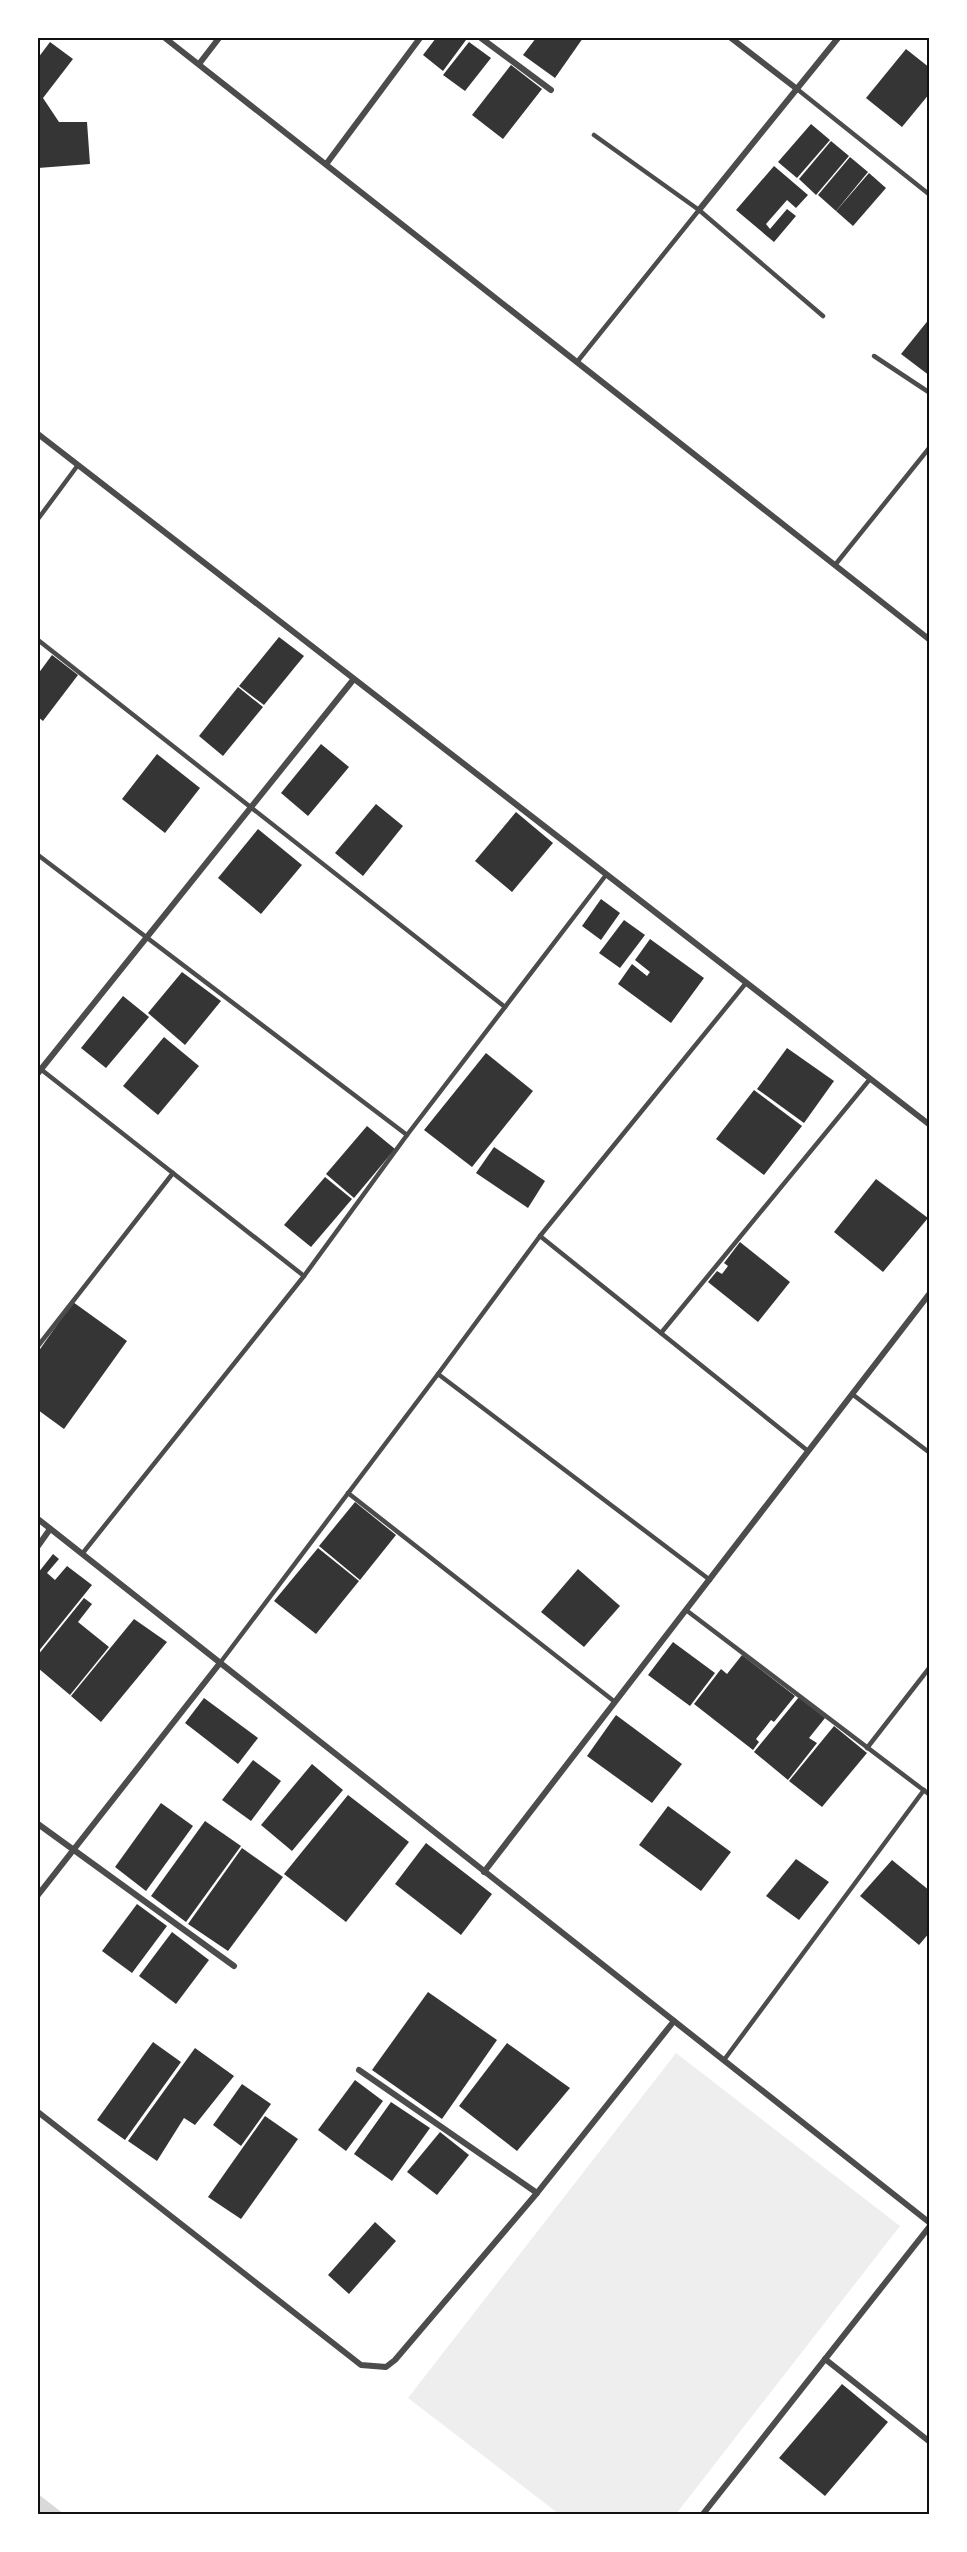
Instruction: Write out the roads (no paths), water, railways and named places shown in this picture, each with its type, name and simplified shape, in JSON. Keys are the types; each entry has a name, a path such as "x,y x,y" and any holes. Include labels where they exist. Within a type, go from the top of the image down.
{"street":[{"path":"165,38 327,163 930,640"},
{"path":"199,64 219,38"},
{"path":"327,163 420,38"},
{"path":"481,38 551,90"},
{"path":"731,38 797,89"},
{"path":"699,210 838,38"},
{"path":"38,434 930,1125"},
{"path":"39,1070 353,680"},
{"path":"484,1872 930,1293"},
{"path":"38,1519 930,2225 703,2514"},
{"path":"38,1546 50,1529"},
{"path":"38,1895 220,1663"},
{"path":"38,1824 72,1851 234,1966"},
{"path":"38,2112 361,2365 374,2368 386,2367 395,2360 537,2193 674,2021"},
{"path":"359,2070 537,2193"},
{"path":"825,2359 930,2442"}],"lane":[{"path":"797,89 930,195"},
{"path":"594,135 699,210 823,316"},
{"path":"577,362 699,210"},
{"path":"874,356 930,393"},
{"path":"835,565 930,447"},
{"path":"38,519 78,465"},
{"path":"38,640 505,1007"},
{"path":"38,855 407,1135"},
{"path":"82,1554 304,1276 407,1135 606,875"},
{"path":"220,1663 540,1236 746,983"},
{"path":"39,1070 304,1276"},
{"path":"661,1333 870,1079"},
{"path":"38,1346 173,1173"},
{"path":"540,1236 808,1451"},
{"path":"438,1374 710,1580"},
{"path":"852,1394 930,1453"},
{"path":"348,1493 615,1702"},
{"path":"686,1610 930,1795"},
{"path":"867,1748 930,1667"},
{"path":"724,2060 924,1790"}]}
